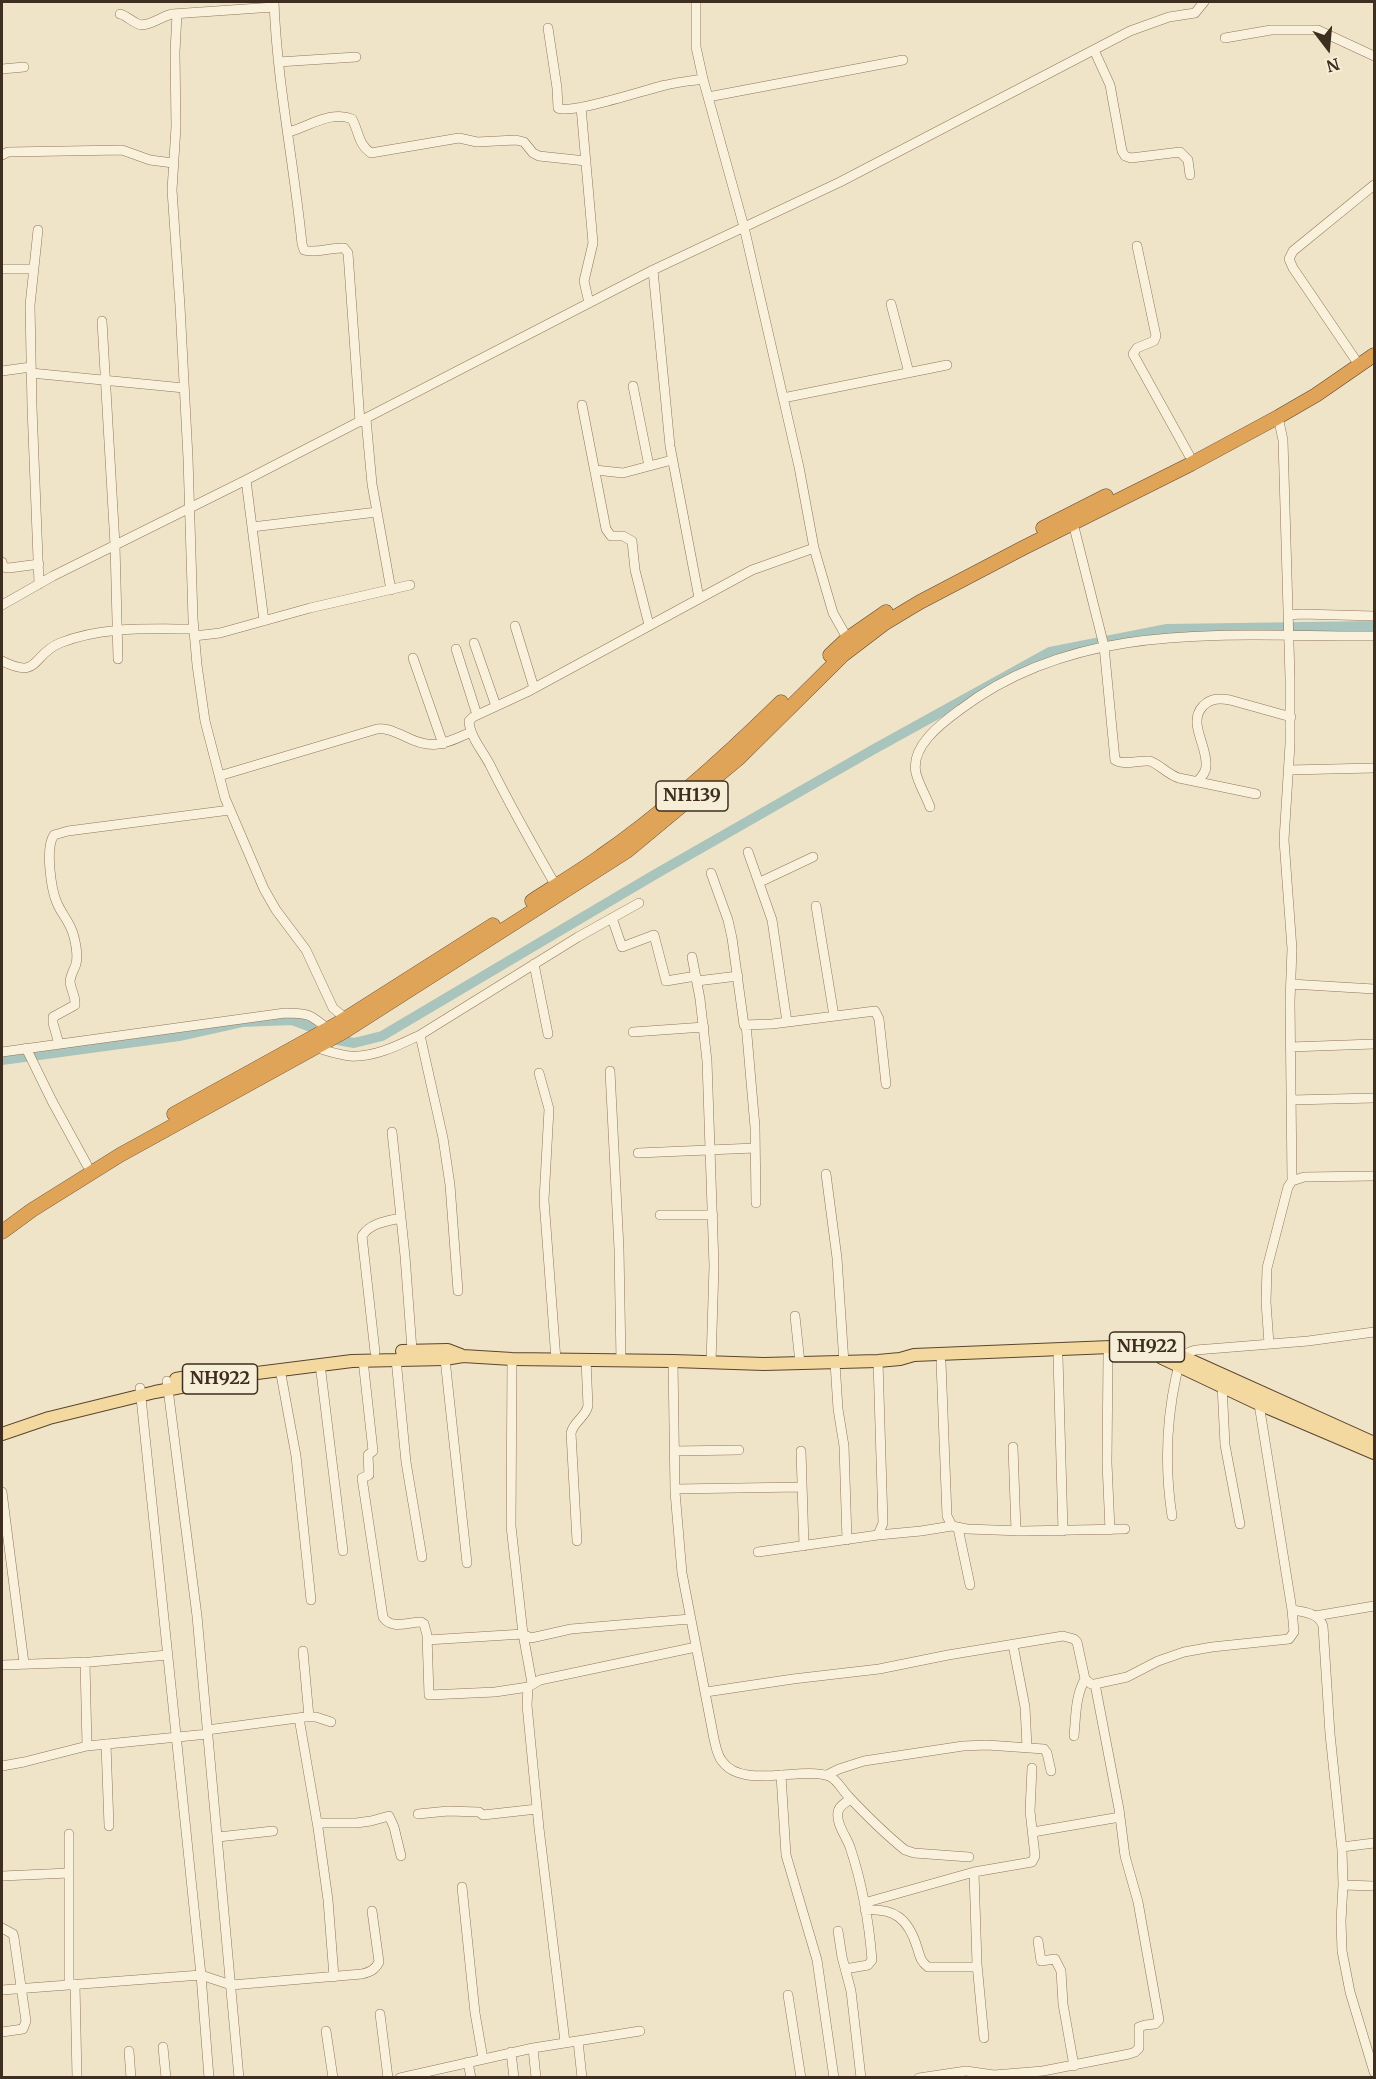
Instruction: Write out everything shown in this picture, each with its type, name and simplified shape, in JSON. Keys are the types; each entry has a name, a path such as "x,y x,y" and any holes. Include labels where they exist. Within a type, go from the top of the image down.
{"highway":[{"name":"NH139","path":"1072,518 1293,399 1374,345"},
{"name":"NH139","path":"2,1221 58,1188 317,1048 350,1022 600,858 649,821 730,752 879,616 918,593 1278,417 1325,389 1374,355"},
{"name":"NH139","path":"2,1232 87,1165 328,1029 350,1022 627,851 739,758 850,643"}],"main road":[{"name":"NH922","path":"462,1356 512,1359 800,1364 878,1361 914,1355 1135,1346 1157,1348 1374,1443"},
{"path":"2,1425 47,1410 279,1361 351,1353 412,1350 448,1350 462,1356"},
{"path":"900,1359 916,1363 1134,1354 1181,1360 1259,1404 1374,1453"},
{"path":"445,1359 462,1356"},
{"name":"NH922","path":"168,1385 320,1364 363,1360 445,1359"},
{"path":"2,1434 140,1391"}],"street":[{"path":"696,2 696,46 703,79 744,227 799,467 814,548 831,605 850,643"},
{"path":"2,605 652,270 840,182 1141,27 1169,17 1195,13 1204,2"},
{"path":"120,14 138,24 145,25 163,16 274,4 279,62 304,250 311,252 344,248 348,253 363,420 391,590"},
{"path":"177,14 176,127 172,204 184,388 194,632 205,721 230,810 264,889 276,910 306,950 333,1008 350,1022"},
{"path":"548,28 558,108 562,110 668,84 703,79"},
{"path":"1225,38 1271,30 1318,30 1374,56"},
{"path":"1094,50 1110,86 1122,151 1125,156 1131,158 1180,152 1188,160 1190,175"},
{"path":"279,62 356,57"},
{"path":"708,97 903,60"},
{"path":"2,69 24,67"},
{"path":"581,107 593,243 584,281 589,303"},
{"path":"288,132 330,117 340,116 352,119 358,139 371,153 459,138 477,142 516,140 524,142 533,153 539,156 586,161"},
{"path":"2,155 8,152 122,150 150,160 173,163"},
{"path":"1355,359 1289,259 1293,250 1374,185"},
{"path":"38,230 30,305 39,584"},
{"path":"1137,246 1156,336 1154,341 1137,348 1134,354 1190,455"},
{"path":"2,269 34,269"},
{"path":"652,270 672,460 699,598"},
{"path":"891,304 909,373"},
{"path":"102,321 115,546 118,658"},
{"path":"783,398 947,365"},
{"path":"2,371 32,370 105,381 184,388"},
{"path":"633,386 649,466"},
{"path":"582,405 608,534 623,536 632,541 635,570 649,625"},
{"path":"1269,1344 1266,1302 1267,1268 1288,1187 1292,1181 1291,932 1284,840 1291,717 1282,440 1278,417"},
{"path":"595,470 623,473 672,460"},
{"path":"246,480 264,621"},
{"path":"252,527 377,512"},
{"path":"1072,518 1104,646 1115,759 1123,763 1151,761 1172,776 1256,794"},
{"path":"555,886 471,732 469,721 752,570 814,548"},
{"path":"2,562 3,567 9,568 39,564"},
{"path":"2,661 22,669 31,667 46,652 60,644 84,636 117,630 220,633 310,608 411,585"},
{"path":"1288,615 1374,616"},
{"path":"515,626 534,688"},
{"path":"930,807 916,773 921,748 940,725 979,696 1035,667 1104,646 1145,639 1179,636 1374,636"},
{"path":"474,643 496,706"},
{"path":"456,649 477,715"},
{"path":"413,658 443,744"},
{"path":"1197,782 1202,777 1207,764 1197,718 1207,702 1220,698 1291,717"},
{"path":"219,776 377,729 390,729 404,737 426,744 443,744 471,732"},
{"path":"1289,770 1374,768"},
{"path":"59,1044 53,1017 75,1005 76,999 70,981 76,955 74,935 55,896 50,867 51,838 58,833 68,831 230,810"},
{"path":"748,852 760,882 774,931 787,1022"},
{"path":"760,882 813,857"},
{"path":"711,873 728,920 744,1025 746,1024 755,1127 756,1203"},
{"path":"317,1048 339,1055 364,1055 398,1045 420,1035 534,964 639,903"},
{"path":"816,906 834,1016"},
{"path":"612,918 622,947 654,935 666,981 738,976"},
{"path":"692,957 704,1027 707,1061 714,1266 711,1363"},
{"path":"534,964 548,1034"},
{"path":"1291,984 1374,989"},
{"path":"746,1024 787,1022 872,1011 877,1013 886,1084"},
{"path":"2,1052 28,1052 59,1044 285,1013 311,1015 328,1029"},
{"path":"633,1032 704,1027"},
{"path":"420,1035 447,1161 458,1291"},
{"path":"1290,1047 1374,1044"},
{"path":"28,1052 87,1165"},
{"path":"610,1071 619,1249 621,1361"},
{"path":"538,1073 549,1109 544,1200 556,1360"},
{"path":"1291,1100 1374,1098"},
{"path":"392,1132 412,1350"},
{"path":"638,1153 709,1148 755,1148"},
{"path":"826,1174 837,1258 838,1409 844,1446 847,1540"},
{"path":"1292,1181 1304,1177 1374,1176"},
{"path":"660,1215 712,1215"},
{"path":"375,1352 362,1236 374,1225 401,1218"},
{"path":"795,1316 800,1364"},
{"path":"1172,1516 1167,1475 1167,1450 1172,1404 1181,1360 1189,1352 1308,1341 1374,1332"},
{"path":"1108,1355 1107,1463 1110,1530"},
{"path":"1058,1357 1063,1531"},
{"path":"396,1359 406,1462 422,1557"},
{"path":"445,1359 467,1563"},
{"path":"512,1359 511,1526 530,1685 526,1694 537,1809 565,2042"},
{"path":"363,1360 373,1451 368,1455 369,1475 362,1478 380,1610 386,1623 392,1625 421,1622 426,1629 429,1695 483,1693 530,1685 696,1647"},
{"path":"577,1541 571,1433 575,1422 586,1413 588,1406 586,1360"},
{"path":"673,1361 675,1489 682,1573 714,1739 718,1755 723,1763 729,1768 750,1775 826,1775 864,1761 963,1746 987,1745 1039,1748 1046,1751 1051,1771"},
{"path":"878,1361 883,1523 878,1535"},
{"path":"941,1362 947,1516 955,1527 970,1585"},
{"path":"320,1364 344,1551"},
{"path":"280,1369 297,1466 311,1600"},
{"path":"168,1385 197,1616 238,2078"},
{"path":"1222,1385 1225,1445 1240,1524"},
{"path":"140,1391 210,2078"},
{"path":"706,1692 879,1669 1063,1636 1074,1638 1079,1649 1085,1679 1095,1684 1127,1677 1158,1660 1184,1652 1289,1640 1294,1632 1292,1610 1259,1404"},
{"path":"1013,1447 1016,1531"},
{"path":"674,1451 739,1450"},
{"path":"801,1451 804,1546"},
{"path":"675,1489 801,1486"},
{"path":"2,1492 24,1663"},
{"path":"758,1552 955,1527 1016,1531 1125,1529"},
{"path":"1315,1616 1374,1606"},
{"path":"1292,1610 1315,1616 1322,1621 1323,1626 1330,1734 1342,1847 1341,1936 1345,1972 1374,2072"},
{"path":"427,1640 523,1634 531,1638 571,1629 690,1619"},
{"path":"1012,1645 1025,1707 1027,1747"},
{"path":"303,1651 304,1717 328,1900 334,1977"},
{"path":"2,1665 85,1662 168,1655"},
{"path":"85,1662 87,1746"},
{"path":"1074,1736 1079,1689 1085,1679"},
{"path":"919,2078 966,2071 1005,2075 1074,2066 1135,2052 1139,2048 1139,2027 1155,2024 1159,2019 1138,1902 1125,1856 1095,1684"},
{"path":"2,1766 87,1746 176,1737 304,1717 325,1718 331,1722"},
{"path":"106,1744 109,1826"},
{"path":"865,1906 974,1872 1032,1862 1035,1856 1030,1811 1032,1768"},
{"path":"781,1775 786,1855 817,1960 834,2078"},
{"path":"826,1775 838,1783 851,1799 905,1850 914,1853 969,1857"},
{"path":"845,1969 868,1965 872,1960 865,1906 838,1811 851,1799"},
{"path":"418,1814 448,1811 479,1812 483,1815 537,1809"},
{"path":"318,1823 356,1823 389,1816 401,1856"},
{"path":"1033,1832 1120,1817"},
{"path":"218,1837 273,1831"},
{"path":"69,1834 72,1985 77,2078"},
{"path":"1342,1847 1374,1843"},
{"path":"974,1872 977,1967 984,2038"},
{"path":"2,1876 69,1873"},
{"path":"1343,1885 1374,1886"},
{"path":"462,1887 475,2013 483,2059"},
{"path":"865,1906 896,1914 911,1932 922,1963 928,1967 977,1967"},
{"path":"2,1990 201,1975 231,1985 362,1974 376,1968 379,1956 372,1911"},
{"path":"2,1928 13,1934 14,1938 25,2026 18,2030 2,2032"},
{"path":"838,1930 852,1999 861,2078"},
{"path":"1038,1941 1041,1961 1055,1959 1059,1965 1074,2066"},
{"path":"788,1995 801,2078"},
{"path":"380,2014 388,2078"},
{"path":"326,2031 333,2078"},
{"path":"400,2078 445,2073 468,2062 511,2052 640,2031"},
{"path":"578,2041 582,2078"},
{"path":"163,2047 166,2078"},
{"path":"532,2048 536,2078"},
{"path":"129,2051 132,2078"},
{"path":"511,2052 514,2078"},
{"path":"468,2062 471,2078"}],"waterway":[{"path":"332,1039 354,1043 382,1036 654,875 1050,652 1167,629 1374,626"},
{"path":"2,1060 179,1036 242,1022 292,1020 311,1027"}]}
